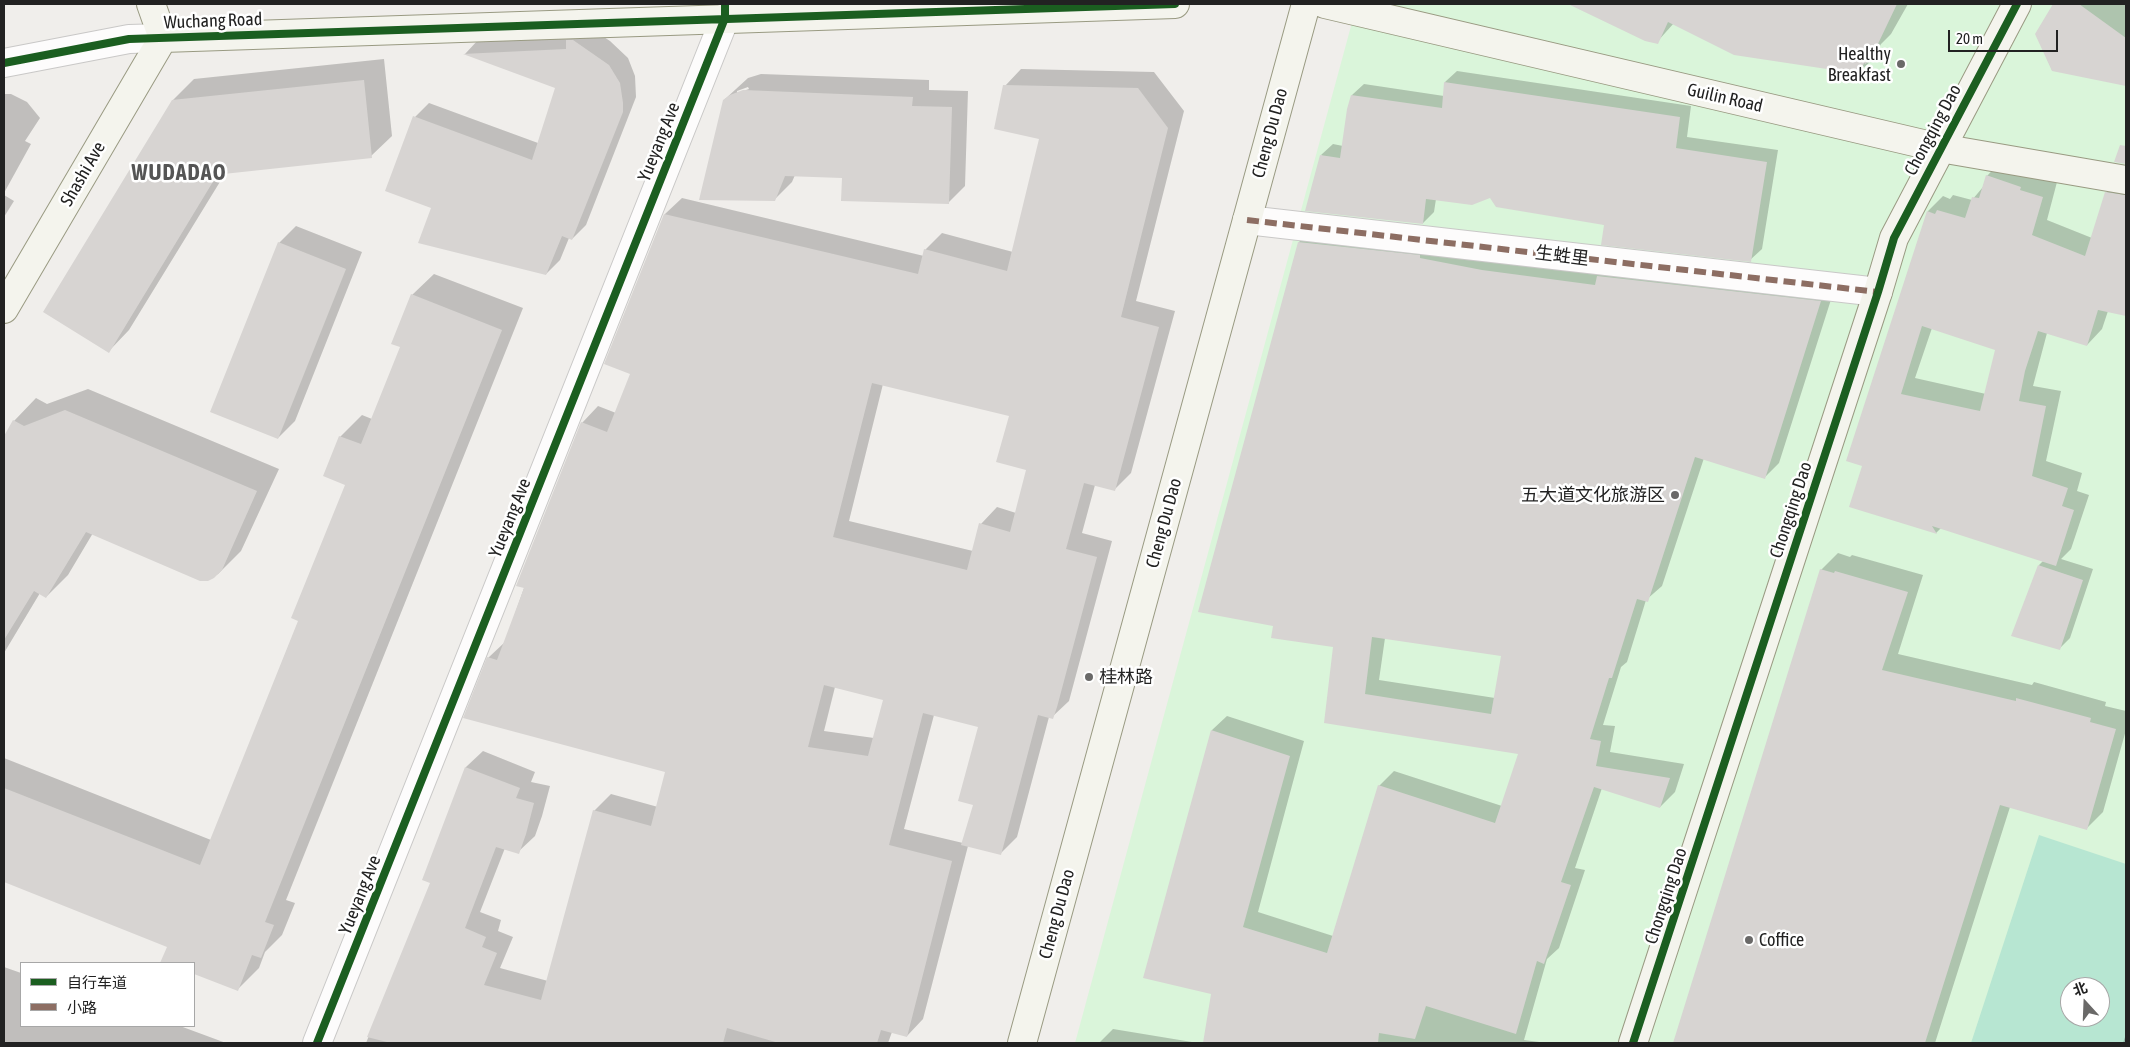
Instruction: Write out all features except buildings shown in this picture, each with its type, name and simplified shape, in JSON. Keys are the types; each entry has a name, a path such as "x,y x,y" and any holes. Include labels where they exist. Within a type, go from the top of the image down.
{"street":[{"path":"150,4 163,38"},
{"path":"725,11 1175,4"},
{"name":"Cheng Du Dao","path":"1022,1043 1306,4"},
{"name":"Guilin Road","path":"1325,4 1940,148 2126,180"},
{"name":"Chongqing Dao","path":"1633,1043 1894,238 2017,4"},
{"name":"Wuchang Road","path":"4,63 129,39 725,11"},
{"name":"Yueyang Ave","path":"317,1043 725,11"},
{"name":"Shashi Ave","path":"4,309 163,38"},
{"name":"生﨡里","path":"1247,220 1878,292"}],"green space":[{"name":"五大道文化旅游区","path":"1357,4 2126,4 2126,1043 1075,1043"},
{"path":"2039,835 2126,864 2126,1043 1971,1043"}],"marked path":[{"path":"1247,220 1878,292"}],"cycle path":[{"path":"317,1043 725,18 725,4"},
{"path":"4,63 129,39 1175,4"},
{"path":"1633,1043 1894,238 2017,4"}],"place":[{"name":"Healthy Breakfast","path":"1901,64"},
{"name":"五大道文化旅游区","path":"1675,495"},
{"name":"桂林路","path":"1089,677"},
{"name":"Coffice","path":"1749,940"}],"district":[{"name":"WUDADAO","path":"179,173"}]}
